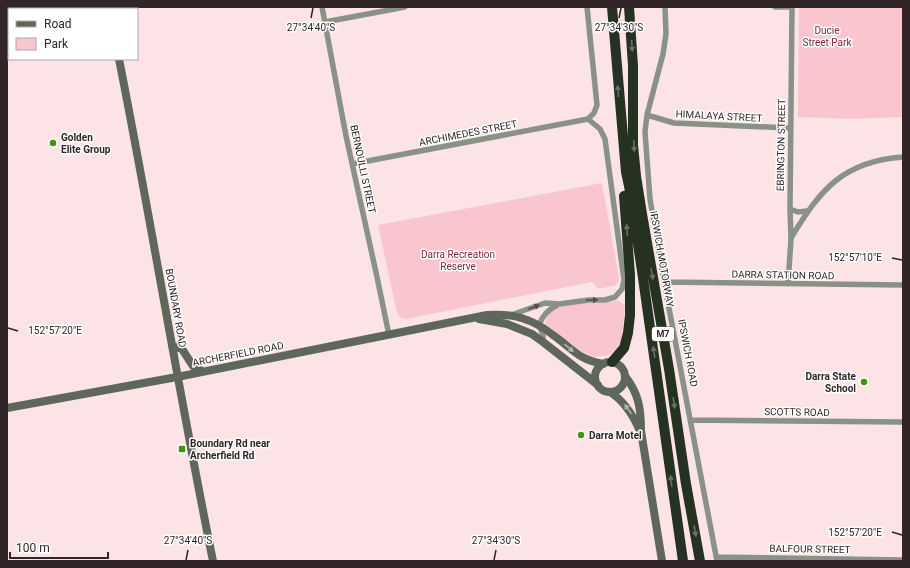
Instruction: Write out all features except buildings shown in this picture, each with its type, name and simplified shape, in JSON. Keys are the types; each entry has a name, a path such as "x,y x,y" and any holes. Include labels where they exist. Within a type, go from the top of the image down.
{"highway":[{"name":"IPSWICH MOTORWAY","path":"612,7 626,172 643,278 682,561"},
{"name":"IPSWICH MOTORWAY","path":"629,7 633,66 636,176 700,561"},
{"path":"608,363 624,348 630,315 630,275 624,189 626,172"}],"main road":[{"name":"BOUNDARY ROAD","path":"119,60 177,377 213,561"},
{"name":"ARCHERFIELD ROAD","path":"7,408 177,377 487,315 510,315 520,317 539,325 554,335 580,357 590,362 608,363"},
{"name":"ARCHERFIELD ROAD","path":"472,318 507,324 519,328 544,342 598,385"},
{"path":"172,346 182,349 193,366 202,371"},
{"path":"641,431 633,415 624,403 598,385 596,380 597,371 608,363 621,366 637,397 641,412 641,431 662,561"},
{"path":"610,392 619,389 625,381 625,376"}],"street":[{"name":"BERNOULLI STREET","path":"322,7 352,164 376,269 388,335"},
{"path":"324,22 405,7"},
{"path":"510,315 545,303 559,304 589,300 605,300 615,297 622,289 624,280 605,138 600,129 588,119 594,113 597,105 587,7"},
{"name":"IPSWICH ROAD","path":"665,7 666,34 663,54 648,115 645,140 650,198 664,282 717,559"},
{"path":"775,7 792,7"},
{"name":"EBRINGTON STREET","path":"788,284 791,239 790,128 792,7"},
{"name":"HIMALAYA STREET","path":"648,115 674,123 790,128"},
{"name":"ARCHIMEDES STREET","path":"352,164 588,119"},
{"path":"791,239 807,211 830,184 847,173 869,162 886,158 903,157"},
{"path":"790,209 798,212 807,211"},
{"name":"DARRA STATION ROAD","path":"664,282 903,285"},
{"path":"544,342 543,334 539,325 543,315 551,308 559,304"},
{"name":"SCOTTS ROAD","path":"690,420 903,422"},
{"name":"BALFOUR STREET","path":"717,559 903,560"}],"green space":[{"name":"Ducie Street Park","path":"799,7 903,7 903,117 849,119 798,117"},
{"name":"Darra Recreation Reserve","path":"602,183 619,278 616,285 599,289 592,282 406,319 401,318 397,313 378,225"},
{"path":"618,300 625,306 622,336 617,350 609,355 593,357 576,348 545,323 550,312 556,308 571,304 603,303"}],"place":[{"name":"Golden Elite Group","path":"53,143"},
{"name":"Darra State School","path":"864,382"},
{"name":"Darra Motel","path":"581,435"},
{"name":"Boundary Rd near Archerfield Rd","path":"182,449"}]}
